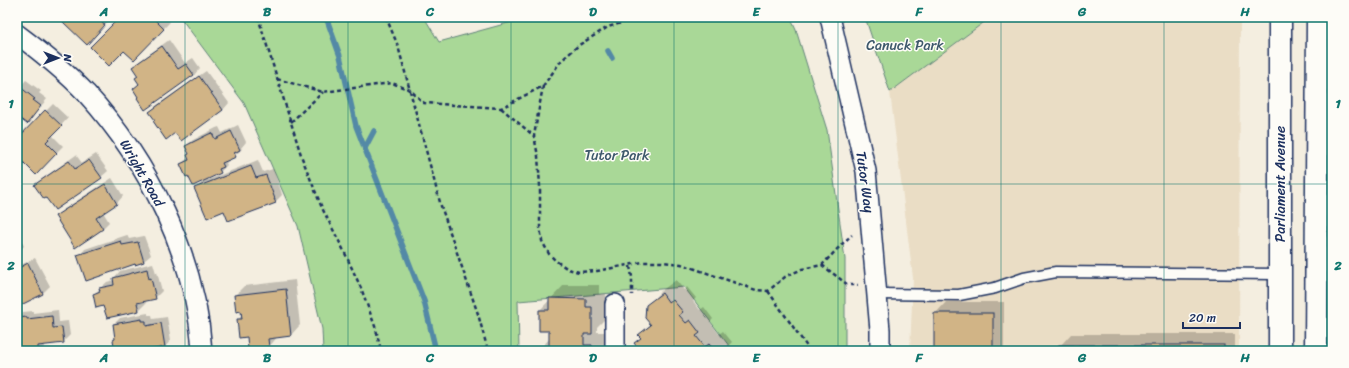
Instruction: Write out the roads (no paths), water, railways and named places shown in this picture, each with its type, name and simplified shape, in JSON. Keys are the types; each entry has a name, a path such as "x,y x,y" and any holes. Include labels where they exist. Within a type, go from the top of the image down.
{"main road":[{"name":"Parliament Avenue","path":"1280,17 1280,351"},
{"path":"1316,351 1318,17"}],"street":[{"name":"Tutor Way","path":"830,17 866,171 880,330 880,351"},
{"name":"Wright Road","path":"17,34 55,63 86,93 123,139 140,164 168,217 181,252 192,290 201,332 202,351"},
{"path":"615,351 616,304"}],"lane":[{"path":"876,289 959,295 995,288 1024,278 1056,272 1280,274"}],"waterway":[{"path":"326,17 340,56 356,126 424,301 436,351"},
{"path":"608,51 612,58"},
{"path":"365,148 374,131"}],"park label":[{"name":"Canuck Park","path":"905,45"},
{"name":"Tutor Park","path":"617,155"}]}
